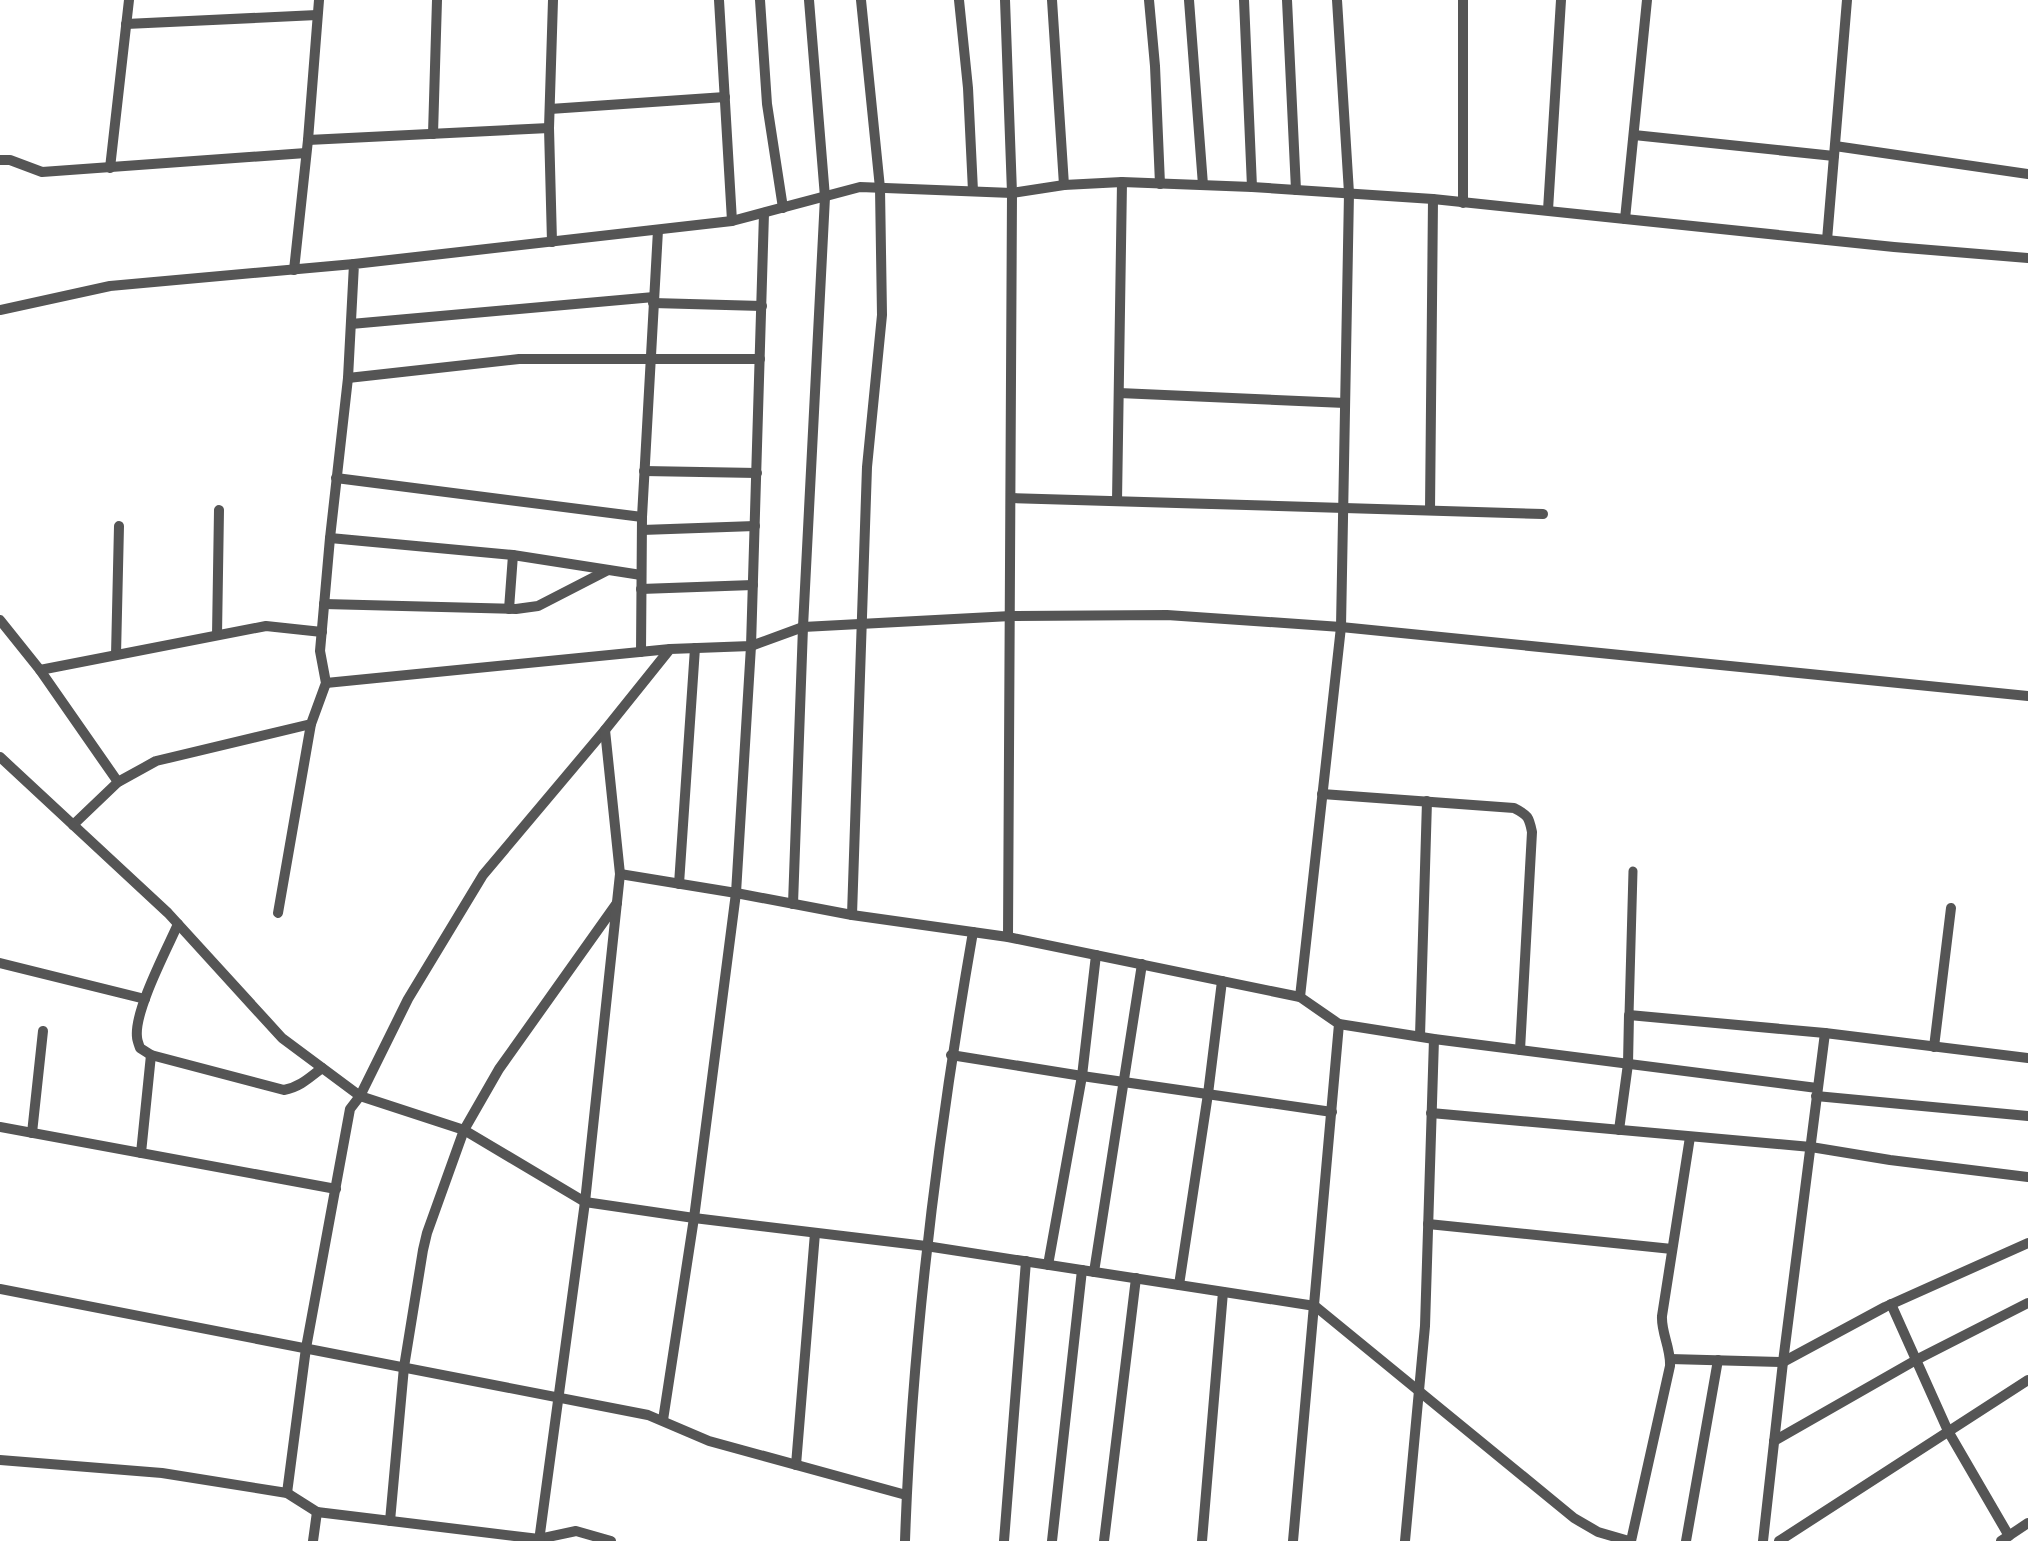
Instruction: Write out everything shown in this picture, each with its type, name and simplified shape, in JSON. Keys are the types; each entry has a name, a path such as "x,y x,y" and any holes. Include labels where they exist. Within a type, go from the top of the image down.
{"street":[{"path":"110,168 129,0"},
{"path":"294,270 308,140 319,0"},
{"path":"433,134 437,0"},
{"path":"552,242 549,128 553,0"},
{"path":"719,0 732,221"},
{"path":"760,0 767,104 783,208"},
{"path":"793,904 803,627 825,197 809,0"},
{"path":"852,915 867,467 882,315 880,188 862,0"},
{"path":"958,0 968,88 973,191"},
{"path":"1005,0 1012,193 1008,936"},
{"path":"1052,0 1064,185"},
{"path":"1149,0 1156,66 1160,184"},
{"path":"1188,0 1203,185"},
{"path":"1244,0 1252,187"},
{"path":"1287,0 1296,190"},
{"path":"1300,997 1341,627 1349,193 1337,0"},
{"path":"1463,0 1463,202"},
{"path":"1548,210 1561,0"},
{"path":"1625,218 1647,0"},
{"path":"1827,240 1846,0"},
{"path":"126,24 318,15"},
{"path":"550,109 725,97"},
{"path":"308,140 549,128"},
{"path":"1634,135 1835,151 2028,174"},
{"path":"0,160 10,160 42,172 306,153"},
{"path":"1117,501 1122,182"},
{"path":"0,310 110,286 354,264 732,221 860,187 1012,193 1064,185 1122,182 1252,187 1433,199 1827,240 2028,258"},
{"path":"1430,510 1433,199"},
{"path":"663,1420 694,1218 736,893 751,646 764,213"},
{"path":"641,652 642,517 658,230"},
{"path":"278,913 311,724 326,683 320,650 336,478 348,378 354,264"},
{"path":"351,324 654,300 762,306"},
{"path":"348,378 519,359 760,358"},
{"path":"1119,393 1345,403"},
{"path":"644,471 757,472"},
{"path":"336,478 642,517"},
{"path":"1011,498 1543,514"},
{"path":"217,635 220,510"},
{"path":"116,655 120,526"},
{"path":"642,530 755,526"},
{"path":"330,538 514,555 641,575"},
{"path":"509,609 514,555"},
{"path":"324,604 509,609 538,606 608,570"},
{"path":"641,589 753,585"},
{"path":"326,683 670,649 751,646 803,627 1011,616 1167,615 1341,627 2028,696"},
{"path":"0,620 40,670 118,782"},
{"path":"40,670 217,635 275,626 322,632"},
{"path":"678,884 695,648"},
{"path":"287,1493 306,1348 350,1109 360,1096 408,999 483,875 606,730 670,649"},
{"path":"74,825 118,782 156,761 311,724"},
{"path":"539,1540 560,1397 585,1202 618,902 620,874 606,730"},
{"path":"0,757 178,924 282,1038 360,1096 464,1130 585,1202 694,1218 926,1246 1315,1306 1574,1518 1598,1532 1630,1541 1670,1359 1661,1327 1690,1137"},
{"path":"1322,794 1514,808 1526,814 1530,821 1532,832 1520,1050"},
{"path":"1420,1036 1426,801"},
{"path":"620,874 852,915 1008,936 1300,997 1339,1024 1817,1092 2028,1116"},
{"path":"390,1521 404,1367 427,1233 464,1130 504,1061 618,902"},
{"path":"1934,1047 1951,908"},
{"path":"178,924 144,1000 136,1037 140,1048 151,1055 284,1090 302,1084 322,1068"},
{"path":"905,1541 906,1494 926,1246 951,1055 973,932"},
{"path":"1048,1265 1082,1076 1096,955"},
{"path":"0,963 144,1000"},
{"path":"1094,1272 1142,964"},
{"path":"1179,1285 1208,1094 1222,981"},
{"path":"1619,1130 1628,1064 1629,1016 1825,1033 2028,1058"},
{"path":"1293,1541 1339,1024"},
{"path":"32,1133 43,1031"},
{"path":"1763,1541 1783,1362 1825,1033"},
{"path":"1405,1541 1425,1326 1434,1039"},
{"path":"141,1153 151,1055"},
{"path":"951,1055 1332,1112"},
{"path":"1431,1113 1811,1148 2028,1178"},
{"path":"0,1127 336,1188"},
{"path":"1428,1224 1672,1249"},
{"path":"796,1465 815,1233"},
{"path":"1670,1359 1783,1362 1891,1304 2028,1243"},
{"path":"1004,1541 1026,1262"},
{"path":"1052,1541 1082,1270"},
{"path":"1104,1541 1136,1278"},
{"path":"0,1289 648,1415 709,1441 906,1494"},
{"path":"1202,1541 1223,1292"},
{"path":"1774,1441 1916,1360 2028,1303"},
{"path":"1891,1304 1948,1431 2005,1538 2028,1523"},
{"path":"1686,1541 1718,1360"},
{"path":"1779,1541 2028,1380"},
{"path":"0,1460 162,1473 287,1493 317,1512 539,1540 576,1531 611,1541"},
{"path":"313,1541 317,1512"}],"lane":[{"path":"1629,1016 1633,871"}]}
